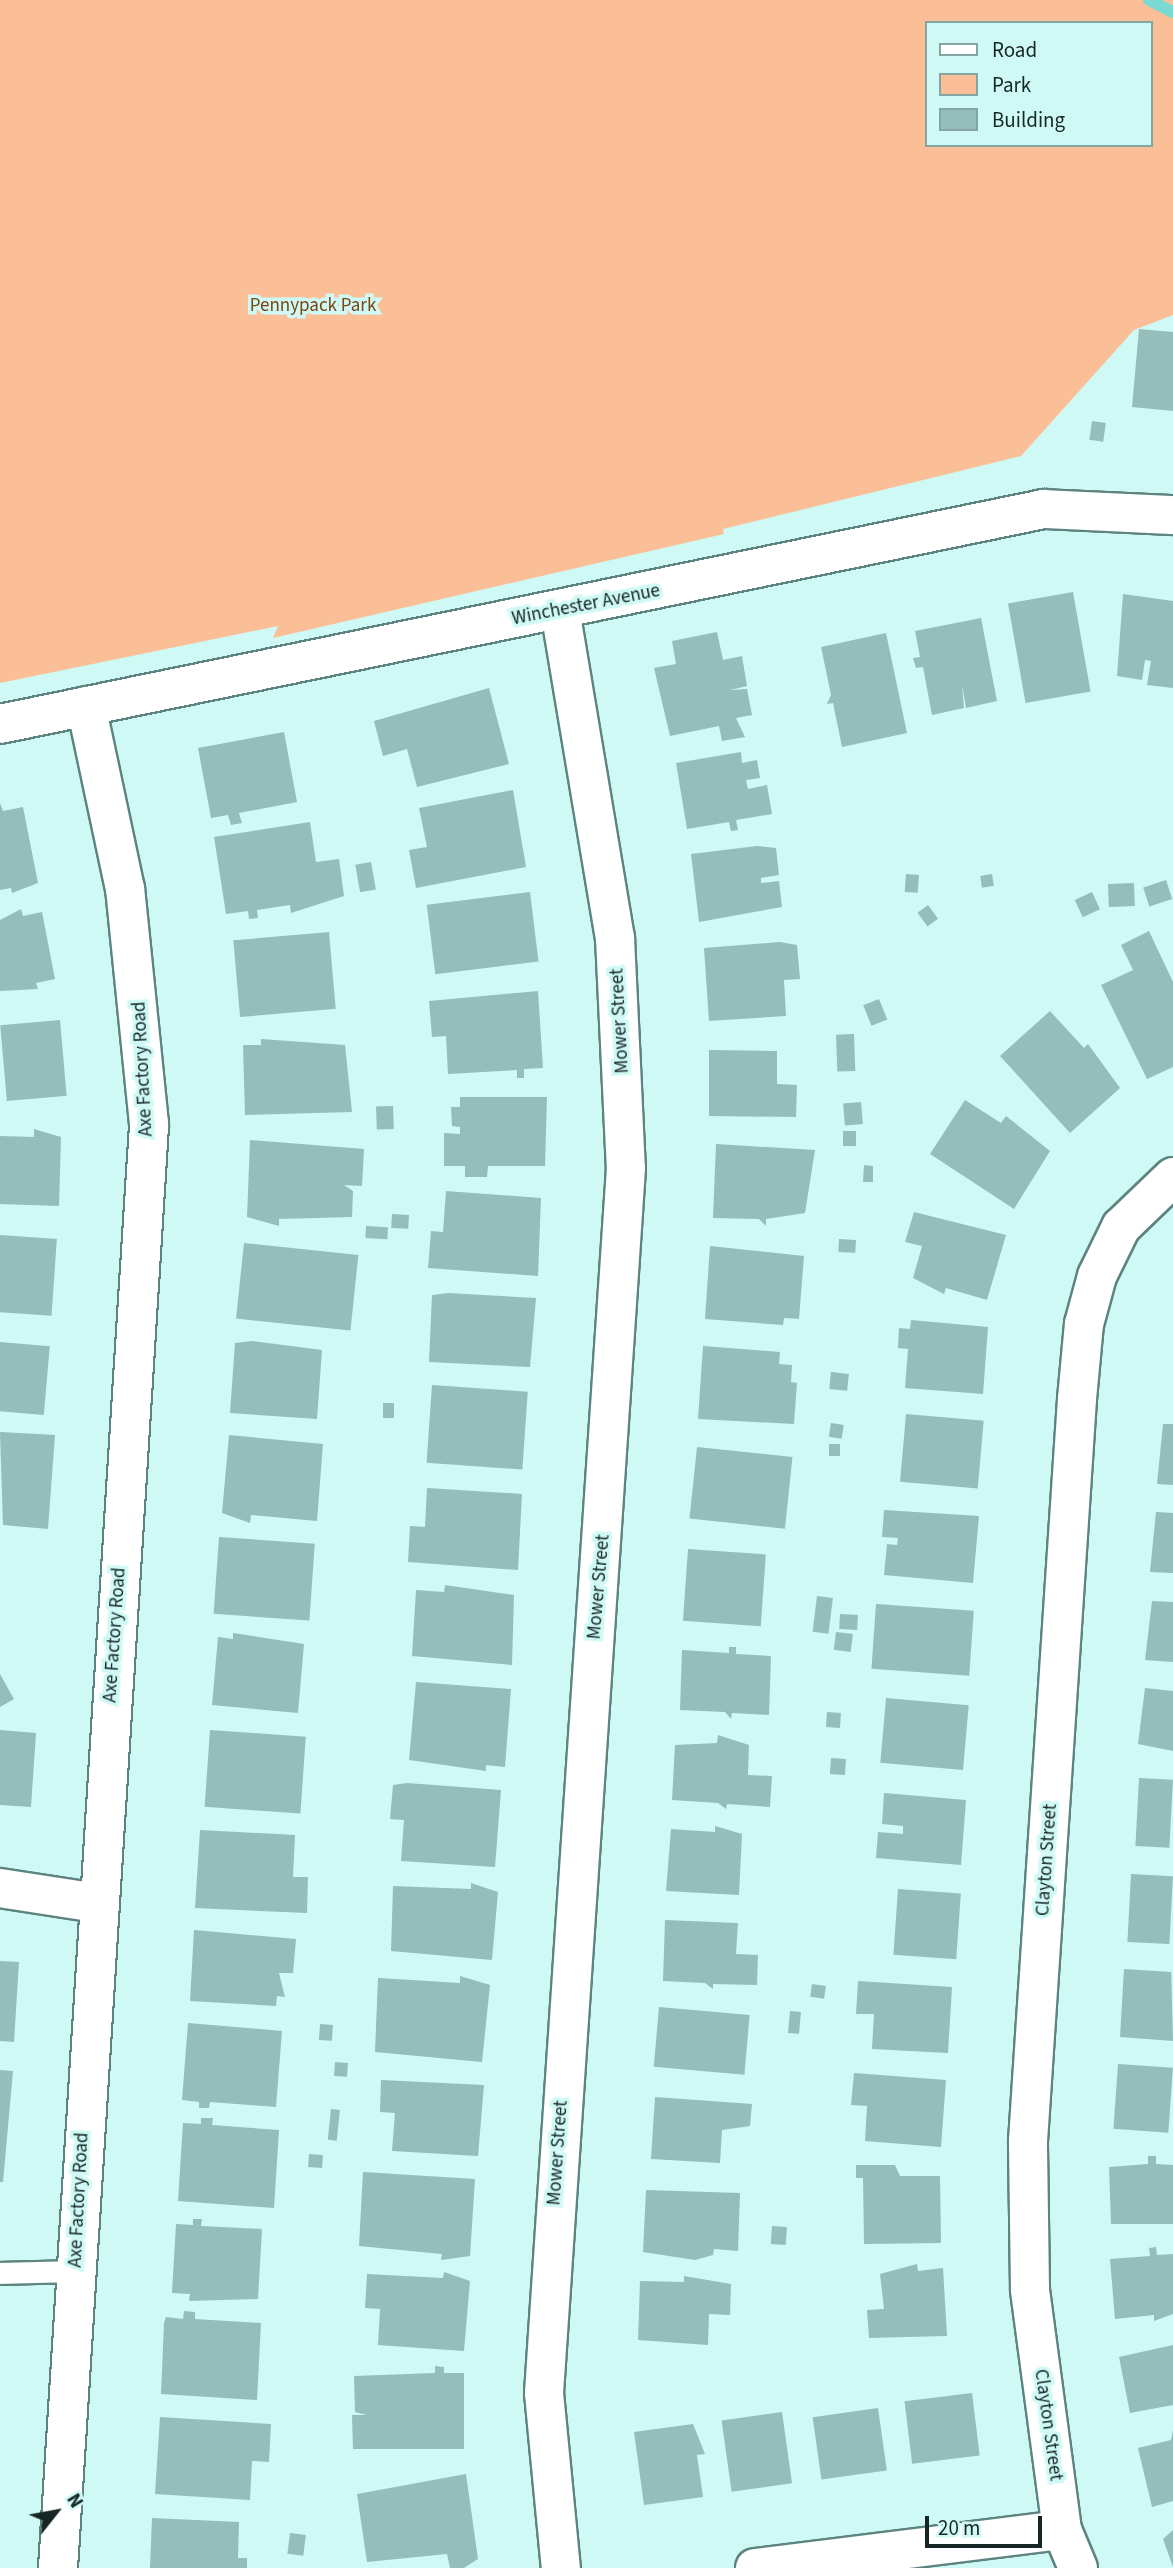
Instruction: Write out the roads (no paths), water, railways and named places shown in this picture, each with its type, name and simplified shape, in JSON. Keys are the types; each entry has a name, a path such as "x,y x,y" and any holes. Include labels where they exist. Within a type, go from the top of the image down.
{"street":[{"name":"Winchester Avenue","path":"0,724 1044,509 1173,515"},
{"name":"Mower Street","path":"560,610 615,938 626,1168 544,2393 561,2568"},
{"name":"Axe Factory Road","path":"58,2568 97,1903 149,1124 125,889 86,706"},
{"name":"Clayton Street","path":"1078,2568 1062,2530 1030,2289 1028,2141 1083,1337 1097,1276 1121,1227 1173,1177"},
{"path":"0,1888 97,1903"},
{"path":"755,2568 1062,2530"}],"lane":[{"path":"0,2273 75,2271"}],"waterway":[{"path":"1149,0 1173,12"}],"park label":[{"name":"Pennypack Park","path":"313,306"}]}
